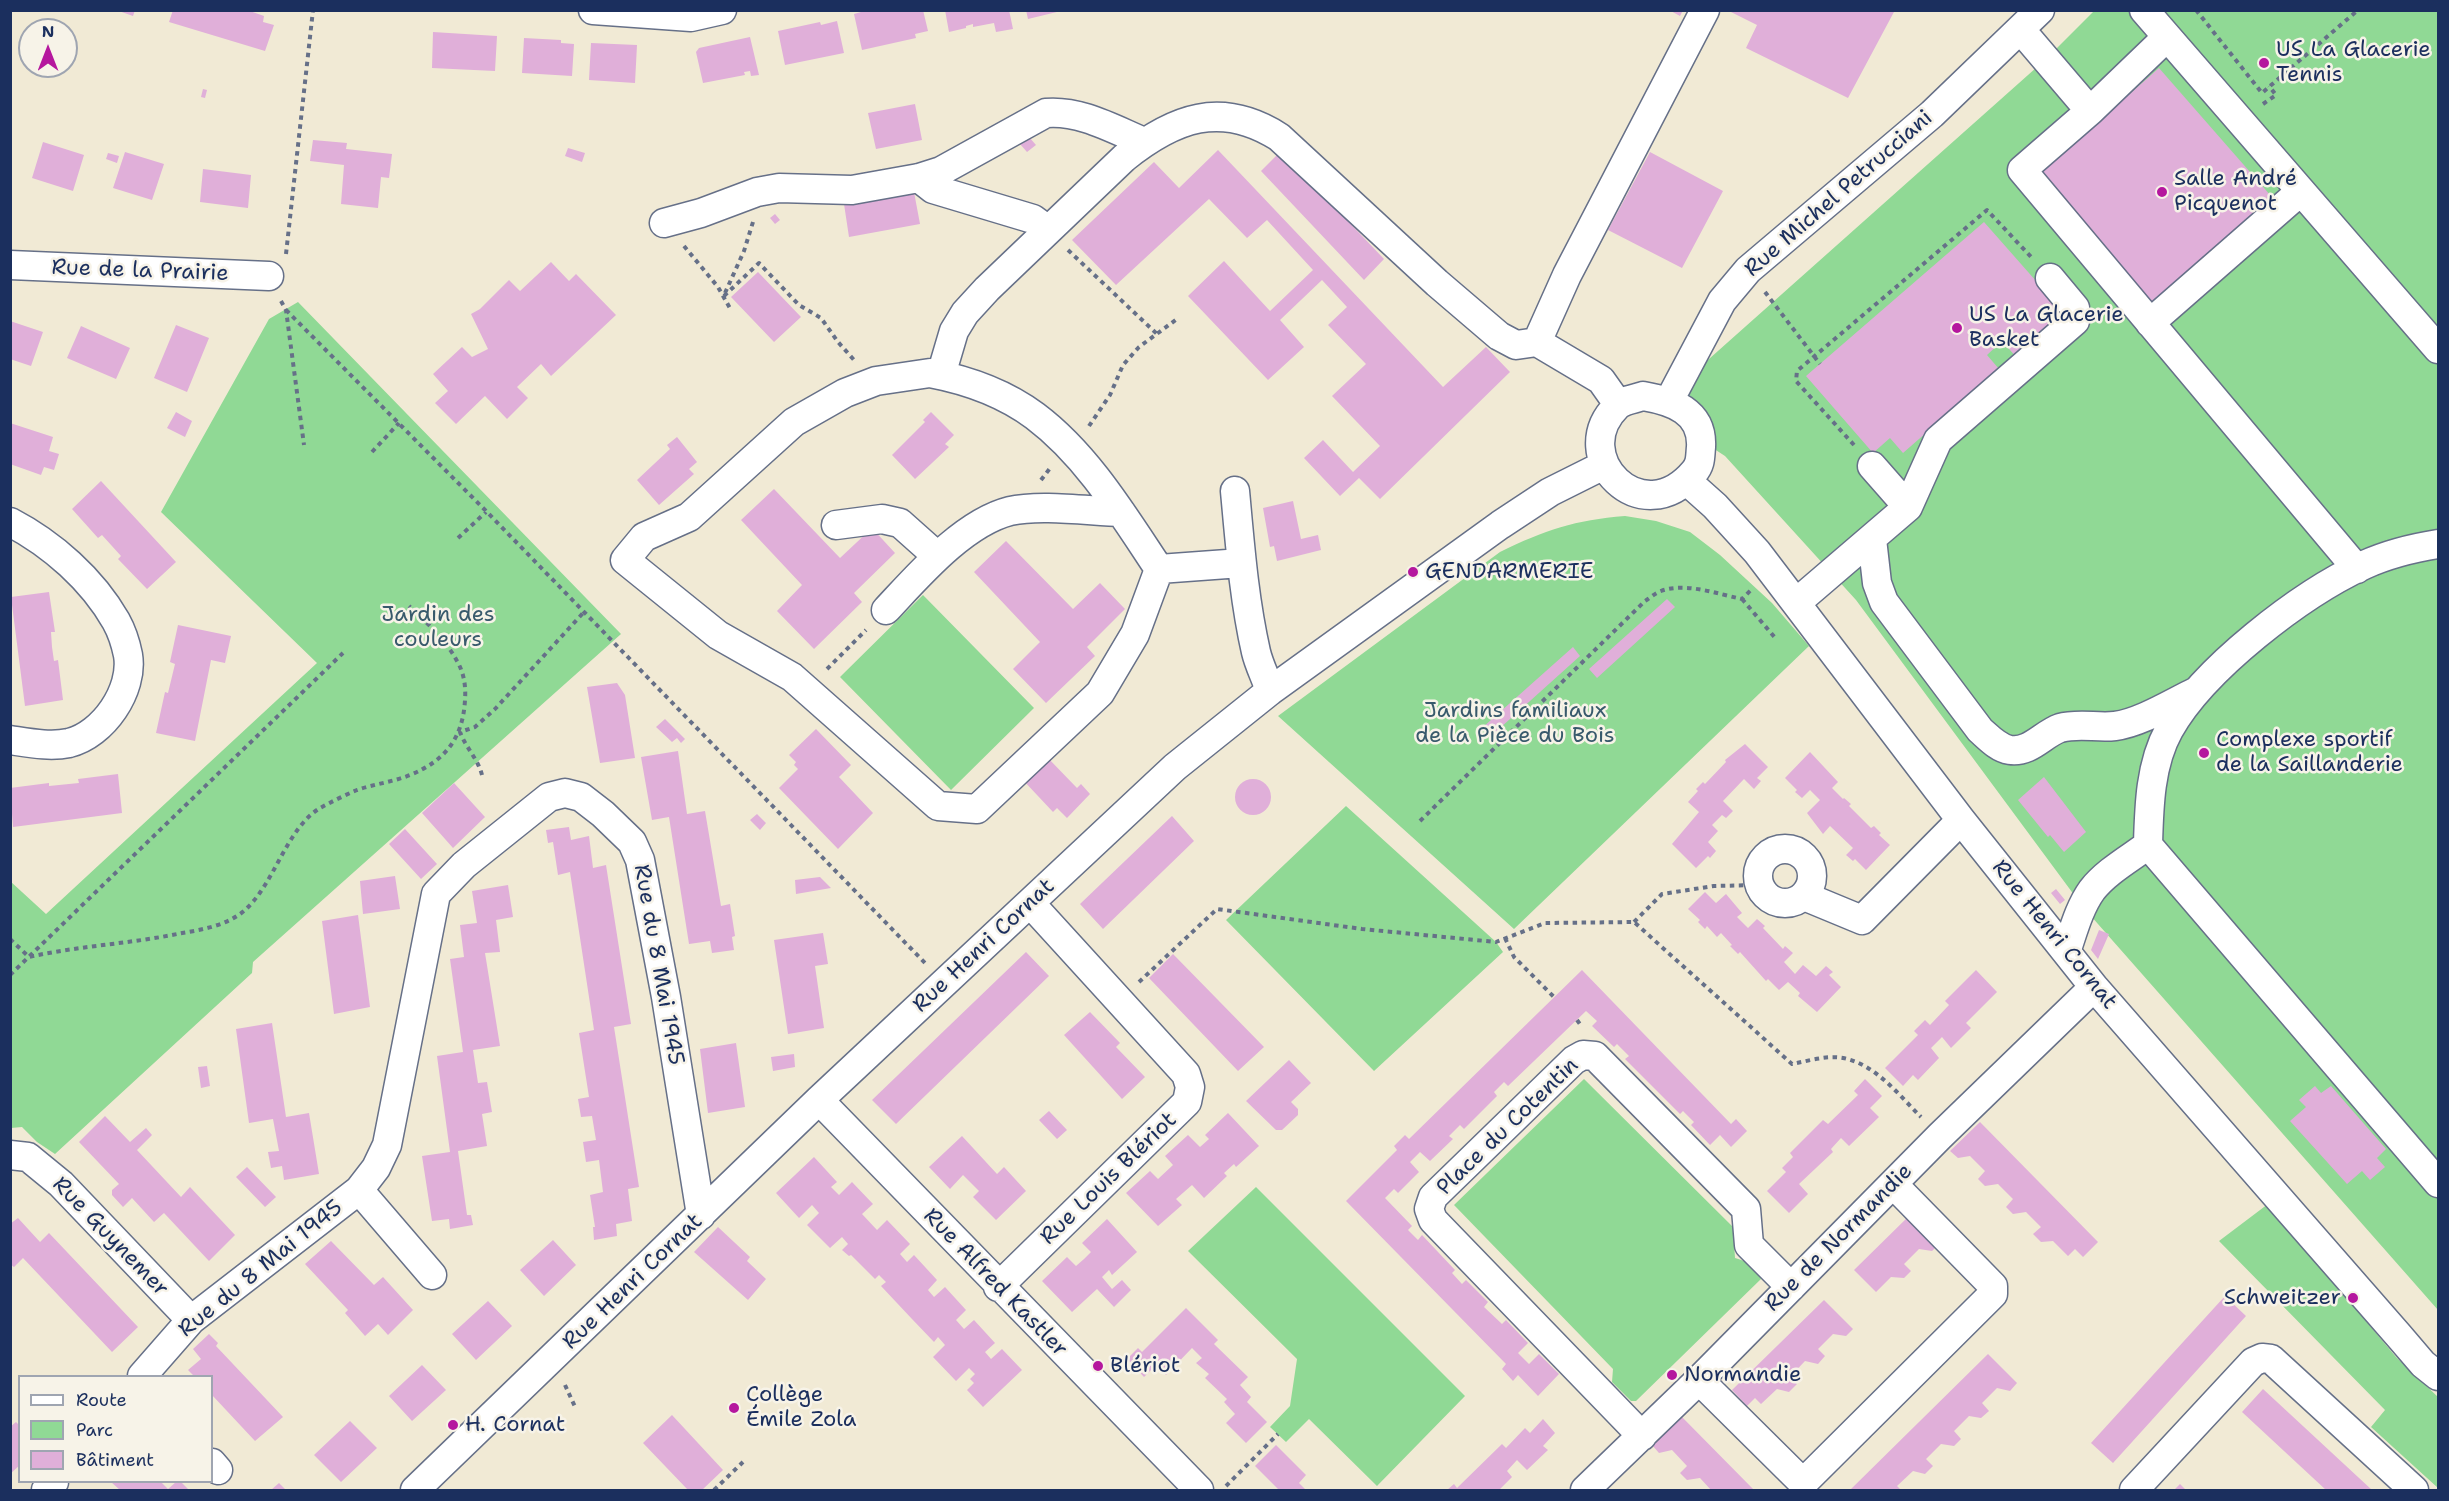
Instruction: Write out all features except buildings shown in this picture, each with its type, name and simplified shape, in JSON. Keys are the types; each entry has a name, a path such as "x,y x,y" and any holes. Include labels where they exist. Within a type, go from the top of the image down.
{"street":[{"path":"593,10 691,17 722,10"},
{"path":"1537,342 1567,275 1705,10"},
{"path":"2145,10 2439,349"},
{"path":"2030,20 2090,111"},
{"name":"Rue Michel Petrucciani","path":"1669,401 1722,301 1748,270 1932,114 2030,20"},
{"path":"2167,37 2090,111 2022,170 2357,568"},
{"path":"664,223 701,213 757,192 779,188 852,190 919,178 941,171 1046,113 1062,112 1078,116 1144,142"},
{"path":"942,375 954,331 965,313 1048,230 1144,142 1173,126 1210,117 1236,117 1251,121 1279,137 1437,283 1500,336 1516,345 1537,342 1601,380 1618,404"},
{"path":"919,178 933,189 1033,219 1048,230"},
{"path":"2150,323 2301,191"},
{"name":"Rue de la Prairie","path":"10,265 269,276"},
{"path":"1796,603 1908,507 1938,440 2075,321 2075,308 2050,278"},
{"path":"930,373 958,378 1017,404 1036,416 1069,447 1121,512 1159,568 1135,634 1100,693 977,809 938,806 792,677 718,635 625,560 644,537 689,517 794,422 845,393 872,383 907,375 930,373"},
{"path":"1643,396 1669,401 1694,417 1701,437 1700,466 1687,480 1669,492 1641,495 1618,484 1604,465 1600,446 1604,424 1618,404 1643,396"},
{"name":"Rue Henri Cornat","path":"416,1491 819,1100 1175,767 1270,691 1521,510 1550,492 1604,465"},
{"path":"1872,466 1908,507"},
{"name":"Rue Henri Cornat","path":"1687,480 1730,522 1773,572 1961,820 2094,987 2398,1336 2423,1364 2439,1376"},
{"path":"1235,491 1241,563 1256,653 1270,691"},
{"path":"885,610 937,556 990,518 1012,511 1031,509 1121,512"},
{"path":"836,525 882,519 900,523 937,556"},
{"path":"10,522 39,539 66,560 99,597 117,622 129,656 126,682 114,711 93,732 70,743 41,745 10,740"},
{"path":"1872,539 1877,583 1884,602 1980,730 2001,747 2012,750 2024,748 2056,729 2069,726 2116,726 2149,714 2195,692"},
{"path":"2439,544 2408,549 2357,568 2312,595 2240,648 2195,692 2169,731 2159,754 2149,810 2148,845 2439,1183"},
{"path":"1159,568 1241,563"},
{"name":"Rue du 8 Mai 1945","path":"144,1375 191,1320 359,1190 376,1168 387,1144 436,894 464,865 549,797 566,793 581,797 603,814 632,843 640,860 666,998 701,1215"},
{"path":"1804,896 1862,920 1961,820"},
{"path":"2066,952 2092,890 2108,874 2148,845"},
{"path":"1779,849 1788,849 1804,856 1809,864 1812,880 1804,896 1797,901 1778,903 1763,893 1759,885 1758,876 1764,859 1779,849"},
{"name":"Rue Louis Blériot","path":"998,1287 1187,1102 1190,1087 1185,1074 1030,903"},
{"name":"Rue de Normandie","path":"1585,1491 1699,1380 1940,1136 2094,987"},
{"name":"Place du Cotentin","path":"1642,1436 1433,1220 1429,1209 1433,1197 1574,1060 1583,1055 1595,1056 1746,1209 1749,1245 1791,1287"},
{"name":"Rue Alfred Kastler","path":"819,1100 998,1287 1199,1491"},
{"name":"Rue Guynemer","path":"19,1156 61,1184 191,1320"},
{"path":"1699,1380 1807,1487 1993,1294 1993,1286 1893,1184"},
{"name":"Rue du 8 Mai 1945","path":"359,1190 432,1275"},
{"path":"2134,1491 2253,1362 2262,1358 2271,1359 2414,1491"}],"path":[{"path":"313,10 285,260 269,276 286,310 945,982"},
{"path":"2196,10 2262,93 2358,10"},
{"path":"724,297 750,235 757,192"},
{"path":"1872,466 1796,381 1797,371 1987,210 2050,278"},
{"path":"664,223 718,287 731,310"},
{"path":"1048,230 1157,334"},
{"path":"724,297 759,263 798,305 821,318 872,383"},
{"path":"1748,270 1820,364"},
{"path":"286,310 304,445"},
{"path":"1031,509 1039,482 1091,424 1110,395 1124,365 1139,347 1177,320"},
{"path":"372,452 399,423"},
{"path":"458,538 486,512"},
{"path":"1742,598 1773,572"},
{"path":"1420,821 1645,601 1660,591 1686,588 1742,598 1777,640"},
{"path":"29,957 132,943 194,931 231,920 255,899 303,821 319,809 357,790 409,776 429,765 451,745 460,732 464,716 466,685 457,661 436,632 409,606"},
{"path":"806,690 885,610"},
{"path":"460,732 475,727 495,709 584,612"},
{"path":"10,975 343,653"},
{"path":"460,732 464,743 478,760 482,775"},
{"path":"1634,922 1662,894 1714,886 1759,885"},
{"path":"1118,1001 1217,909 1362,929 1496,942 1545,923 1634,922 1792,1064 1843,1058 1865,1066 1883,1079 1940,1136"},
{"path":"1505,938 1514,957 1554,998"},
{"path":"10,939 29,957"},
{"path":"1221,1491 1278,1434"},
{"path":"714,1491 743,1462"}],"green space":[{"name":"Complexe sportif de la Saillanderie","path":"2094,11 2438,11 2438,1310 2083,907 1856,600 1725,456 1705,443 1679,396 1700,367 2046,59"},
{"name":"Jardin des couleurs","path":"298,302 621,634 253,962 252,973 55,1154 37,1142 22,1127 11,1128 10,881 46,914 317,663 161,512 269,319"},
{"name":"Jardins familiaux de la Pièce du Bois","path":"1625,516 1656,521 1690,532 1720,555 1772,603 1809,646 1514,929 1278,716 1500,552 1561,527 1591,520"},
{"path":"923,595 1034,708 951,790 840,677"},
{"path":"1346,806 1496,942 1503,952 1374,1071 1226,920"},
{"path":"1584,1079 1733,1227 1735,1258 1751,1265 1761,1279 1636,1401 1631,1401 1612,1382 1613,1369 1454,1205"},
{"path":"1256,1187 1465,1396 1377,1486 1309,1419 1286,1442 1270,1427 1290,1406 1297,1359 1188,1251"},
{"path":"2268,1204 2396,1357 2438,1397 2438,1488 2371,1427 2385,1410 2219,1241"}],"place":[{"name":"US La Glacerie Tennis","path":"2264,63"},
{"name":"Salle André Picquenot","path":"2162,192"},
{"name":"US La Glacerie Basket","path":"1957,328"},
{"name":"GENDARMERIE","path":"1413,572"},
{"name":"Complexe sportif de la Saillanderie","path":"2204,753"},
{"name":"Schweitzer","path":"2353,1298"},
{"name":"Blériot","path":"1098,1366"},
{"name":"Normandie","path":"1672,1375"},
{"name":"Collège Émile Zola","path":"734,1408"},
{"name":"H. Cornat","path":"453,1425"}]}
